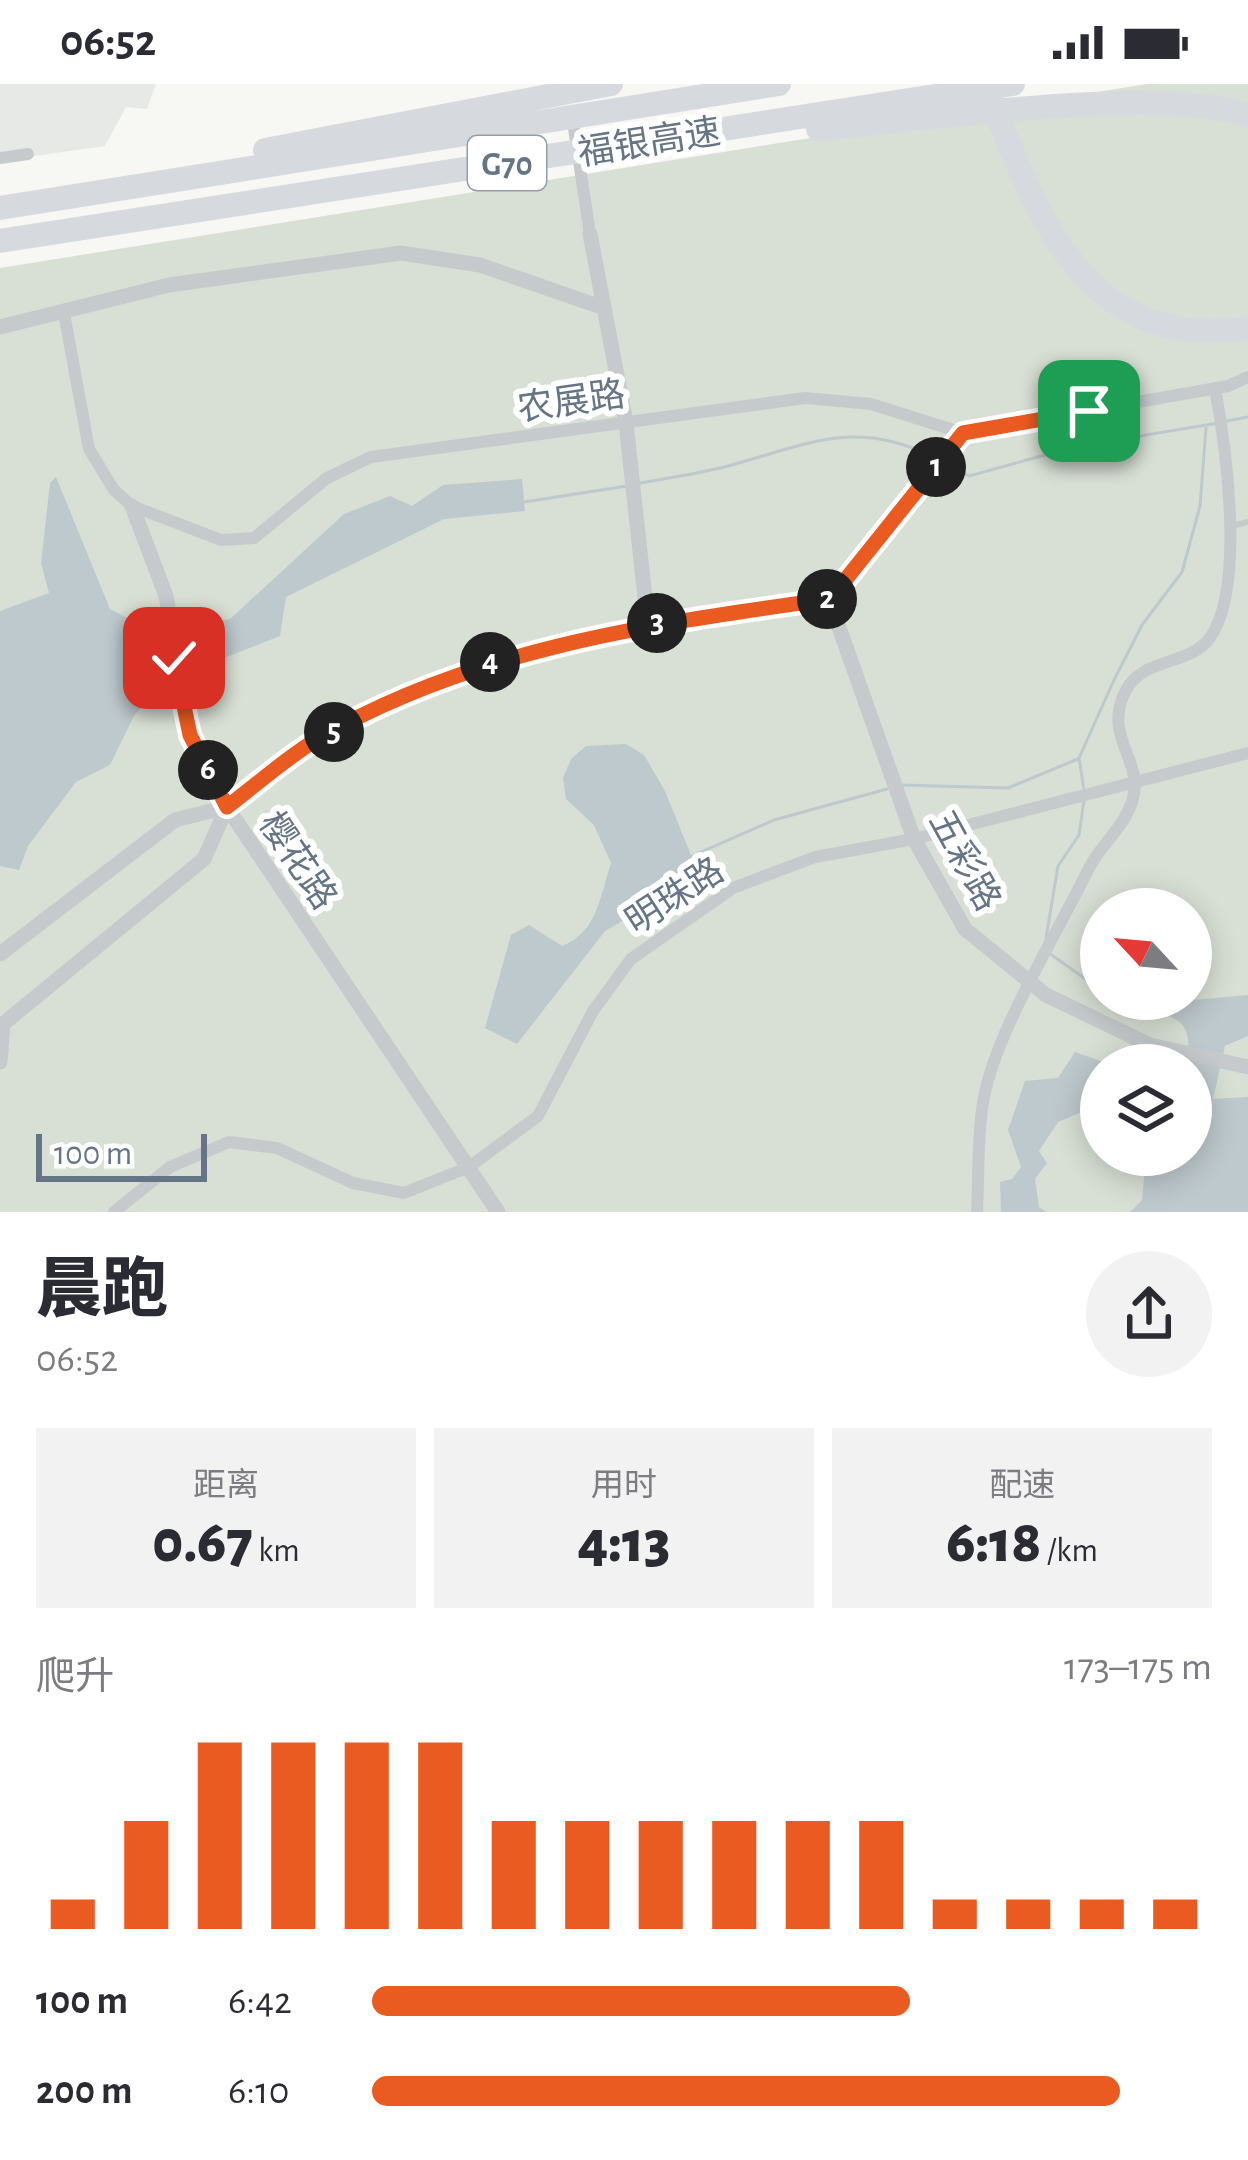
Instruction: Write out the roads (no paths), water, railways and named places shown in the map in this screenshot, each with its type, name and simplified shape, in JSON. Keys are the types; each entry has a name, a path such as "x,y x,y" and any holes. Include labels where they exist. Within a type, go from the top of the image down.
{"highway":[{"path":"108,192 200,162 610,84"},
{"name":"福银高速","path":"0,208 779,84"},
{"path":"985,84 1057,247 1089,285 1127,311 1176,328 1218,332 1248,328"},
{"path":"998,84 1020,157 1067,240 1097,276 1132,300 1179,316 1218,320 1248,314"},
{"name":"福银高速","path":"0,242 1013,84"},
{"path":"606,148 857,126 1060,101 1179,99 1248,116"}],"street":[{"path":"567,84 626,423 648,625"},
{"path":"0,158 28,154"},
{"path":"0,327 169,285 401,253 480,265 604,308"},
{"path":"64,314 89,449 114,490 131,506"},
{"name":"农展路","path":"131,506 221,540 254,538 327,478 371,457 805,398 871,404 963,433 1216,388 1248,377"},
{"path":"977,1212 983,1100 1009,1025 1096,852 1120,828 1137,779 1118,739 1124,694 1136,676 1208,641 1226,604 1229,462 1216,388"},
{"path":"0,954 175,820 227,807 315,741 480,664 648,625 830,599 963,433"},
{"name":"樱花路","path":"131,506 166,596 190,735 227,807 498,1212"},
{"name":"五彩路","path":"830,599 914,839 965,929 1046,995 1150,1045 1248,1067"},
{"name":"明珠路","path":"114,1212 170,1167 230,1142 277,1148 353,1183 404,1193 469,1167 538,1116 592,1011 631,959 733,888 815,857 914,839 1248,753"},
{"path":"0,1062 3,1024 204,859 227,807"}],"lane":[{"path":"1228,528 1248,522"}],"waterway":[{"path":"1227,421 1248,417"},
{"path":"943,463 969,476 1074,447 1218,423"},
{"path":"1084,790 1079,758 1114,680 1142,625 1182,572 1200,506 1206,428"},
{"path":"636,484 831,439 880,439 934,458"},
{"path":"524,502 627,486"},
{"path":"902,785 1008,788 1078,759"},
{"path":"692,856 774,820 887,789"},
{"path":"1046,938 1058,866 1079,835 1084,800"},
{"path":"1049,953 1080,975"}]}
